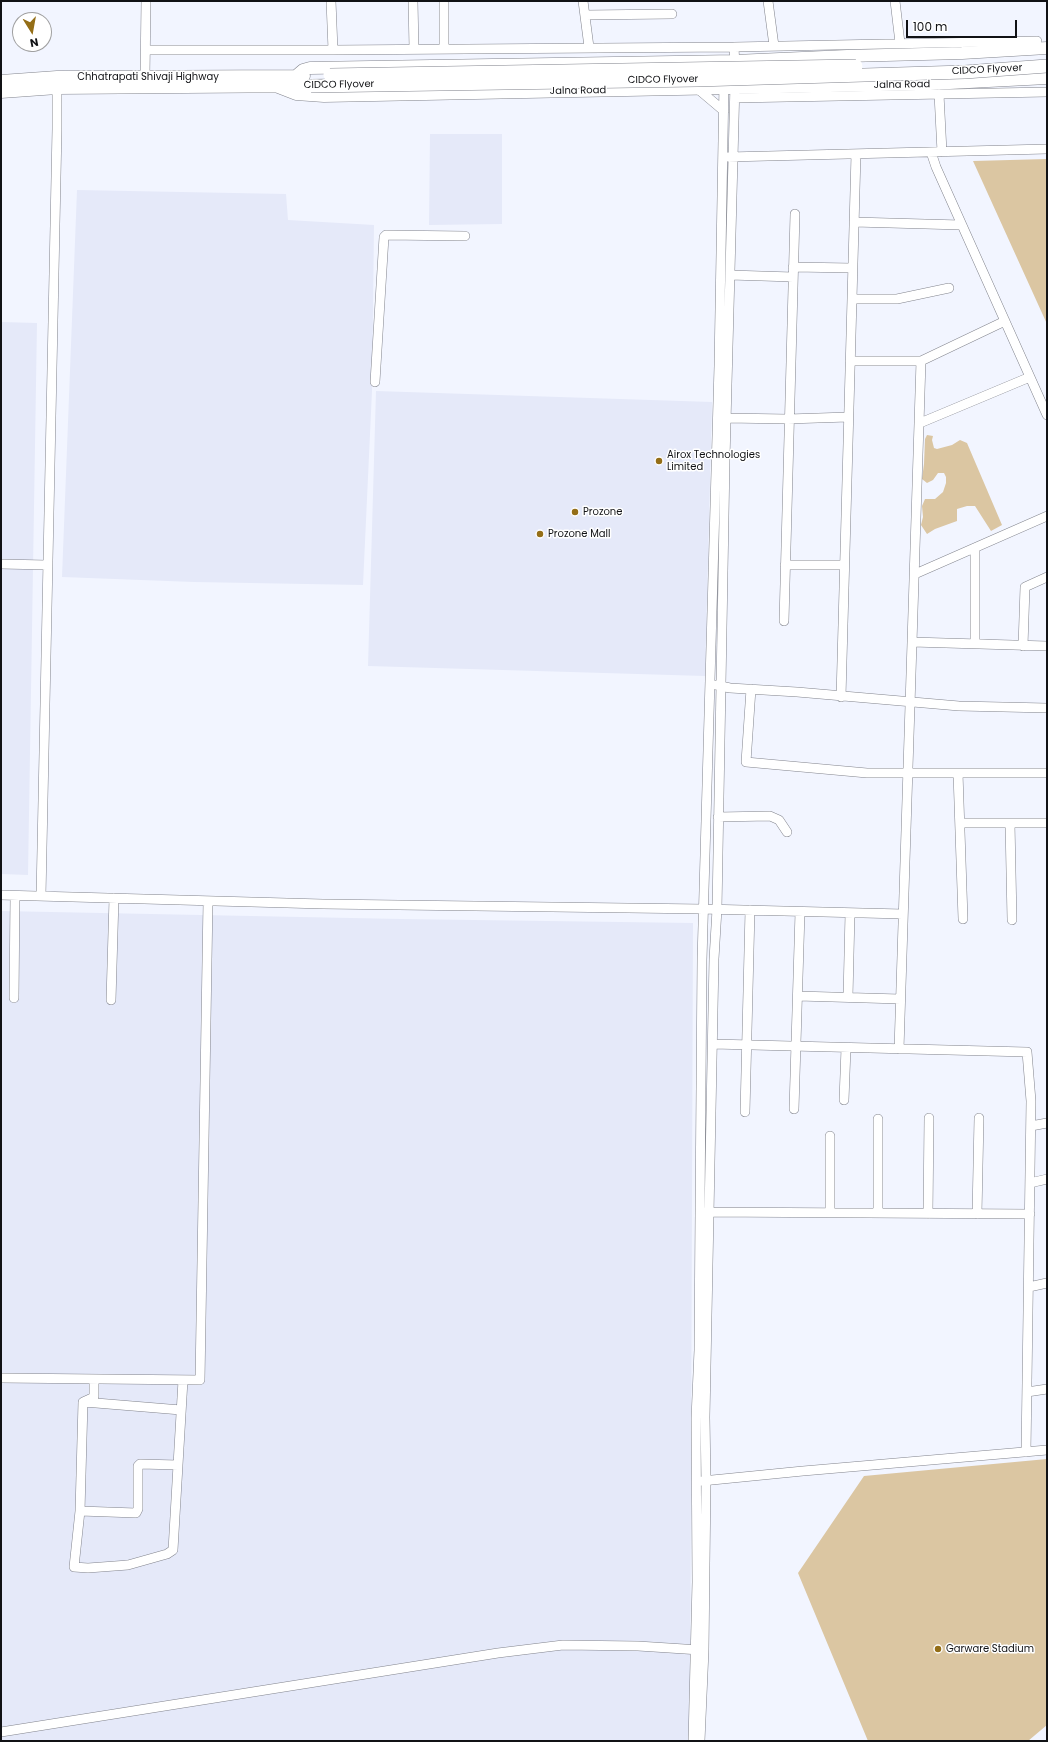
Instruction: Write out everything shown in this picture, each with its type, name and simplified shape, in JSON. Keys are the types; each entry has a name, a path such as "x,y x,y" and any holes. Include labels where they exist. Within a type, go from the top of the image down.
{"highway":[{"name":"CIDCO Flyover","path":"330,75 946,65 1047,58"},
{"name":"CIDCO Flyover","path":"311,86 712,79 958,72 1047,66"}],"main road":[{"path":"296,76 304,70 310,68 729,61 962,53 1042,45"},
{"name":"CIDCO Flyover","path":"296,76 330,75"},
{"name":"Chhatrapati Shivaji Highway","path":"1,92 57,83 145,76 296,76"},
{"name":"Jalna Road","path":"278,87 296,94 324,96 698,89 731,92 1047,78"},
{"name":"Chhatrapati Shivaji Highway","path":"1,81 278,87"},
{"name":"CIDCO Flyover","path":"278,87 311,86"}],"street":[{"path":"145,76 146,1"},
{"path":"331,1 334,50"},
{"path":"413,1 414,49"},
{"path":"444,1 444,49"},
{"path":"583,1 589,47"},
{"path":"768,1 774,46"},
{"path":"895,1 900,43"},
{"path":"585,15 672,14"},
{"path":"146,50 734,47 900,43 1042,45"},
{"path":"700,1741 698,1700 699,1650 706,1481 704,1290 705,1212 713,1044 714,959 717,909 726,418 734,157 729,61 734,47"},
{"path":"41,896 57,83"},
{"path":"698,89 724,111"},
{"path":"731,92 939,94 1047,92"},
{"path":"705,1212 700,1082 704,909 724,111 731,92"},
{"path":"939,94 942,152"},
{"path":"723,157 1047,150"},
{"path":"931,152 936,167 1047,415"},
{"path":"841,697 856,154"},
{"path":"784,621 788,419 795,214"},
{"path":"854,222 962,225"},
{"path":"375,382 382,239 386,235 465,236"},
{"path":"793,267 852,268"},
{"path":"730,275 793,277"},
{"path":"852,299 897,300 949,288"},
{"path":"850,361 899,362 921,360 1005,321"},
{"path":"899,1049 921,360"},
{"path":"920,423 1030,377"},
{"path":"726,418 788,419 848,417"},
{"path":"915,574 1047,516"},
{"path":"975,548 975,644"},
{"path":"1,564 47,565"},
{"path":"785,565 844,565"},
{"path":"1023,646 1025,587 1047,577"},
{"path":"912,642 1047,646"},
{"path":"710,689 751,689 959,706 1047,708"},
{"path":"751,689 746,762 866,773 1047,773"},
{"path":"958,773 963,919"},
{"path":"718,816 773,817 779,820 787,832"},
{"path":"960,823 1047,823"},
{"path":"1010,823 1012,920"},
{"path":"1,895 323,904 717,909 903,914"},
{"path":"14,998 15,896"},
{"path":"111,1000 114,898"},
{"path":"1,1378 200,1380 208,900"},
{"path":"745,1112 750,910"},
{"path":"794,1109 800,912"},
{"path":"848,998 850,913"},
{"path":"798,996 900,999"},
{"path":"713,1044 1027,1052 1031,1101 1031,1126 1026,1452"},
{"path":"844,1100 846,1048"},
{"path":"928,1118 928,1214"},
{"path":"977,1214 979,1118"},
{"path":"878,1119 878,1213"},
{"path":"1031,1126 1047,1123"},
{"path":"830,1136 830,1213"},
{"path":"1030,1183 1047,1179"},
{"path":"705,1212 1030,1214"},
{"path":"1028,1287 1047,1283"},
{"path":"699,1650 696,1482 704,1290"},
{"path":"83,1402 94,1397 94,1379"},
{"path":"83,1402 80,1511 74,1567 88,1568 125,1566 171,1552 174,1548 183,1380"},
{"path":"1027,1392 1047,1389"},
{"path":"83,1402 181,1410"},
{"path":"696,1482 803,1471 1047,1450"},
{"path":"80,1511 136,1513 138,1509 138,1466 140,1464 178,1466"},
{"path":"1,1732 498,1653 563,1645 638,1646 699,1650"},
{"path":"694,1741 698,1700"}],"shaded area":[{"path":"430,134 502,134 502,224 429,225"},
{"path":"1047,159 1047,324 973,161"},
{"path":"77,190 286,194 288,220 374,225 372,391 363,585 194,582 62,577"},
{"path":"1,322 37,323 28,875 1,874"},
{"name":"Prozone Mall","path":"376,391 712,402 705,676 368,666"},
{"path":"927,435 933,436 932,440 934,448 937,449 952,445 960,440 967,443 1002,525 991,531 975,506 967,506 957,509 957,521 935,529 927,534 921,525 923,517 922,506 925,499 935,499 943,492 946,477 944,473 938,473 933,480 927,483 922,479 925,439"},
{"path":"1,911 693,923 690,1741 1,1741"},
{"name":"Garware Stadium","path":"1047,1459 1047,1725 1028,1741 868,1741 798,1573 864,1476"}],"place":[{"name":"Airox Technologies Limited","path":"659,461"},
{"name":"Prozone","path":"575,512"},
{"name":"Prozone Mall","path":"540,534"},
{"name":"Garware Stadium","path":"938,1649"}]}
